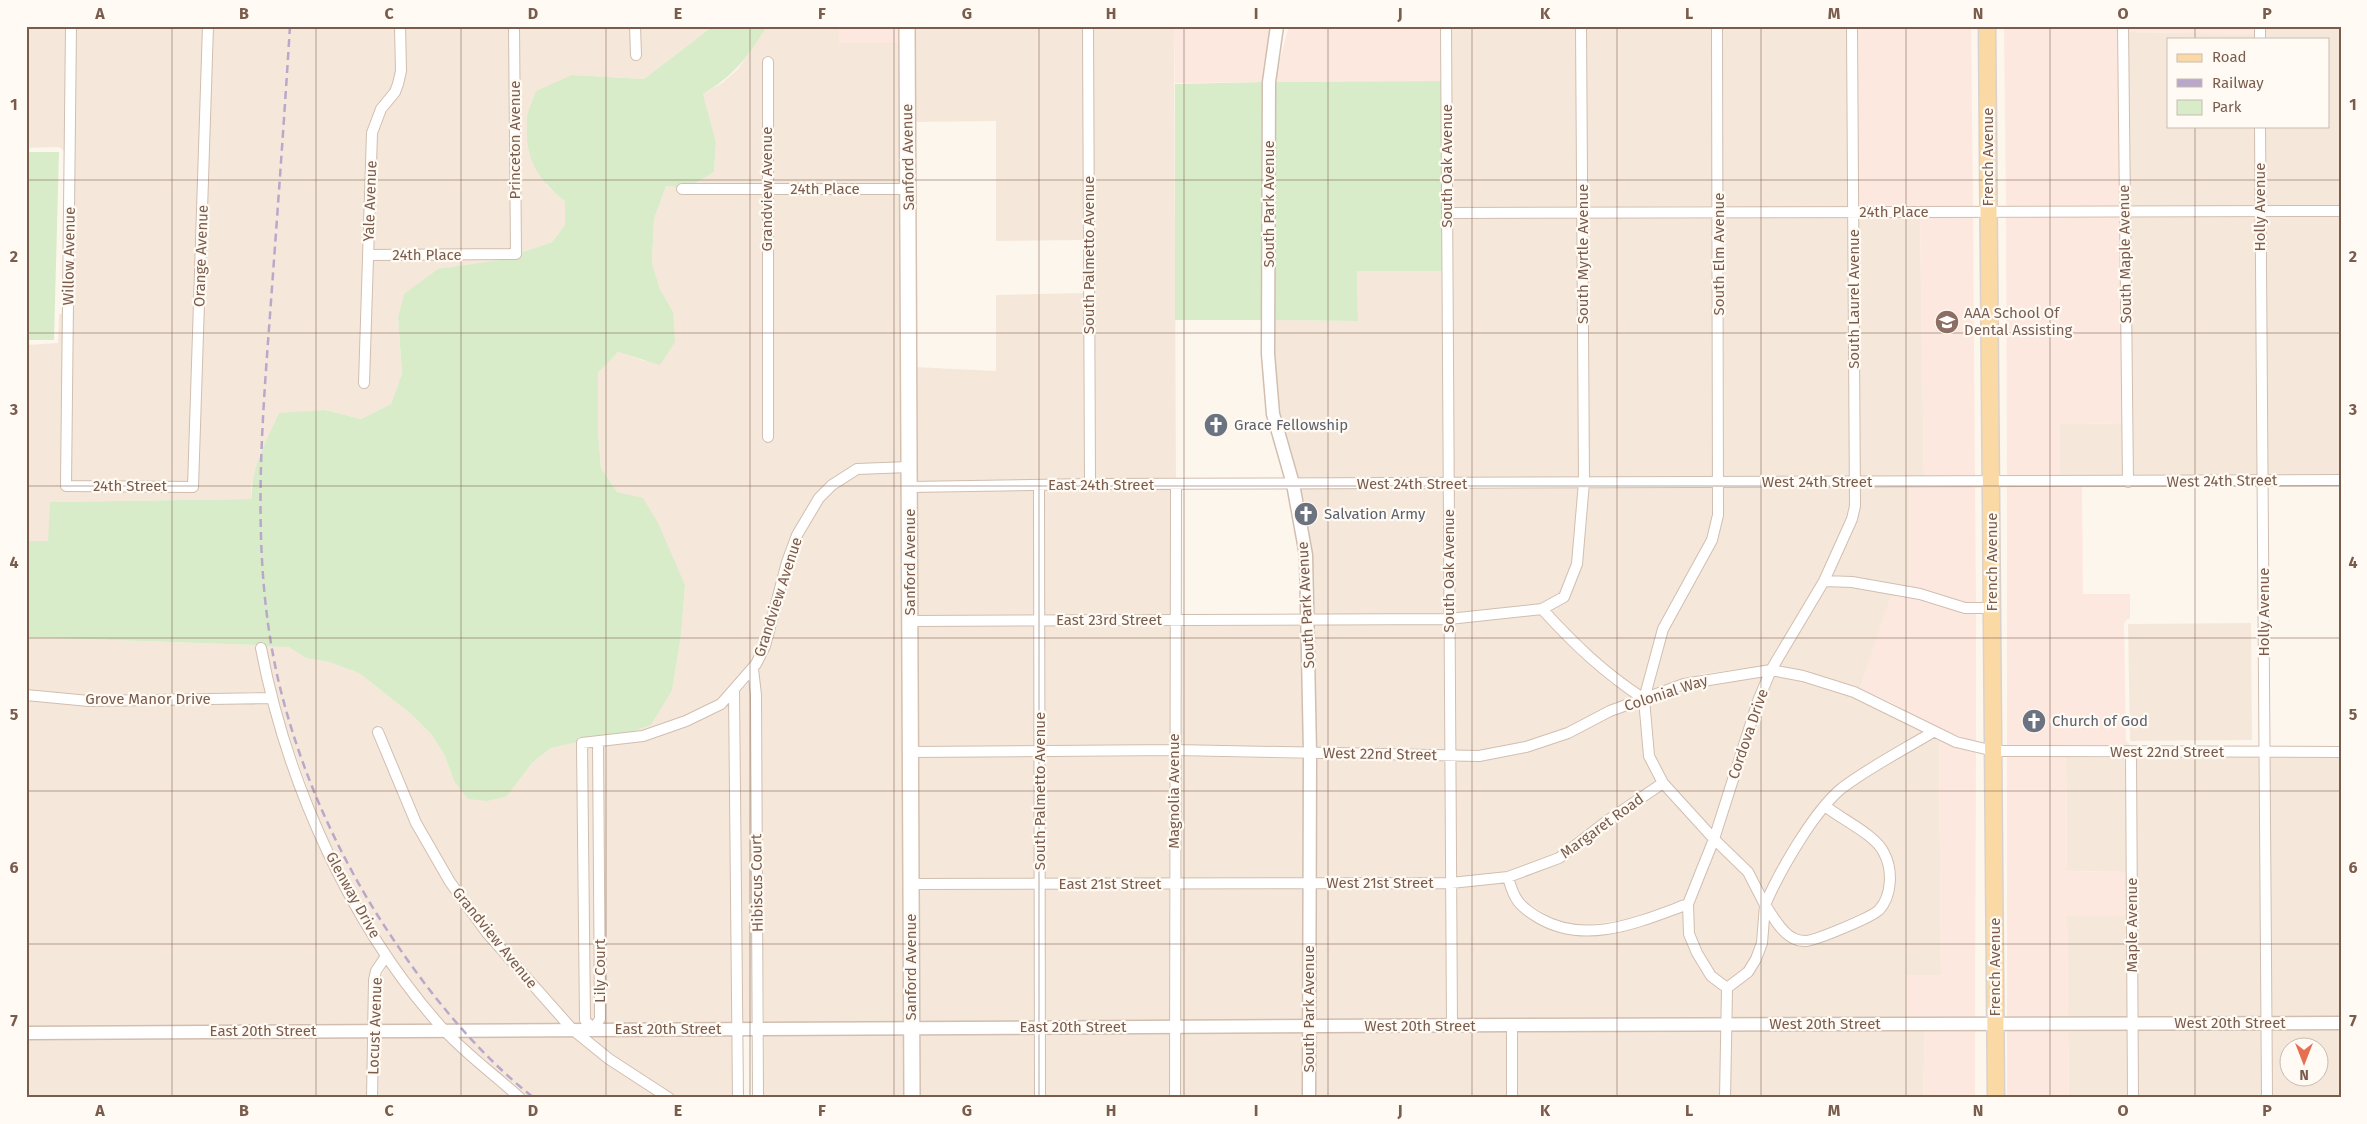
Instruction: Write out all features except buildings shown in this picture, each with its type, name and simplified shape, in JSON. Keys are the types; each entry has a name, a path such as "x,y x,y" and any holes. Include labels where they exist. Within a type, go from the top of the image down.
{"main road":[{"name":"Sanford Avenue","path":"907,26 912,1098"},
{"name":"French Avenue","path":"1987,26 1996,1098"}],"street":[{"name":"Willow Avenue","path":"66,486 72,26"},
{"name":"Orange Avenue","path":"194,486 208,26"},
{"name":"Yale Avenue","path":"364,383 372,133 381,109 395,92 398,84 401,71 400,26"},
{"name":"Princeton Avenue","path":"514,26 516,254"},
{"path":"635,26 636,55"},
{"name":"South Palmetto Avenue","path":"1088,26 1090,484"},
{"name":"South Park Avenue","path":"1277,26 1269,82 1268,354 1273,414 1293,484 1306,555 1309,620 1310,754 1309,1098"},
{"name":"South Oak Avenue","path":"1446,26 1452,1025"},
{"name":"South Myrtle Avenue","path":"1542,609 1564,597 1575,570 1581,535 1584,482 1581,26"},
{"name":"South Elm Avenue","path":"1644,699 1663,629 1712,540 1718,515 1720,483 1717,26"},
{"name":"South Laurel Avenue","path":"1852,26 1855,482"},
{"name":"South Maple Avenue","path":"2123,26 2128,482"},
{"name":"Grandview Avenue","path":"768,62 768,436"},
{"name":"Holly Avenue","path":"2260,128 2259,212 2267,1098"},
{"name":"24th Place","path":"682,189 909,189"},
{"name":"24th Place","path":"1447,213 2341,211"},
{"name":"24th Place","path":"368,255 516,254"},
{"name":"Grandview Avenue","path":"582,743 643,736 686,721 721,704 753,669 765,646 787,562 797,535 819,498 832,485 857,469 909,467"},
{"name":"West 24th Street","path":"1293,484 2341,480"},
{"name":"Cordova Drive","path":"1727,988 1711,976 1697,953 1689,934 1688,904 1714,839 1751,718 1771,670 1824,581 1852,519 1855,482"},
{"name":"East 24th Street","path":"910,487 1090,484 1293,484"},
{"name":"South Palmetto Avenue","path":"1039,485 1040,1098"},
{"name":"Magnolia Avenue","path":"1175,1098 1176,485"},
{"name":"24th Street","path":"66,486 194,486"},
{"path":"1824,581 1852,582 1920,594 1965,608 1992,608"},
{"path":"1542,609 1580,650 1612,678 1644,699 1650,756 1663,783 1714,839 1748,872 1765,905 1782,930 1793,939 1805,941 1829,933 1878,911 1888,895 1890,879 1885,854 1877,842 1825,806"},
{"name":"East 23rd Street","path":"910,621 1449,619 1542,609"},
{"name":"Glenway Drive","path":"261,648 270,698 316,825 351,896 386,956 411,992 469,1056 520,1098"},
{"name":"Hibiscus Court","path":"753,669 756,696 758,1098"},
{"name":"Colonial Way","path":"1450,755 1479,756 1526,747 1568,732 1610,711 1703,680 1771,670 1803,676 1854,692 1888,707 1933,732 1972,747 1994,751"},
{"name":"Hibiscus Court","path":"734,691 738,1098"},
{"name":"Grove Manor Drive","path":"26,695 90,701 270,698"},
{"name":"Grandview Avenue","path":"378,732 416,822 450,882 487,933 572,1029 609,1059 669,1098"},
{"path":"1725,1098 1727,988 1748,972 1756,960 1762,943 1765,905 1791,854 1825,806 1849,784 1933,732"},
{"name":"Lily Court","path":"582,743 585,1020 593,1029 600,1019 598,741"},
{"name":"West 22nd Street","path":"911,752 1175,750 1310,754 1450,755"},
{"name":"West 22nd Street","path":"1994,751 2341,752"},
{"name":"Maple Avenue","path":"2131,752 2133,1098"},
{"name":"Margaret Road","path":"1451,883 1508,877 1559,858 1607,821 1663,783"},
{"path":"1508,877 1512,894 1518,903 1541,919 1556,926 1573,930 1618,928 1688,904"},
{"name":"East 21st Street","path":"911,884 1310,883"},
{"name":"West 21st Street","path":"1310,883 1451,883"},
{"name":"Locust Avenue","path":"372,1098 374,980 376,971 386,956"},
{"name":"West 20th Street","path":"1309,1026 2341,1023"},
{"path":"1512,1025 1512,1098"},
{"name":"East 20th Street","path":"26,1032 1309,1026"}],"shaded area":[{"path":"26,26 67,26 65,151 59,147 26,148"},
{"path":"76,26 203,26 189,481 71,481"},
{"path":"213,26 396,26 396,70 394,83 377,107 368,133 360,388 369,388 372,260 500,260 398,318 402,373 391,404 361,419 325,410 251,485 252,499 51,502 48,541 26,541 26,345 58,343 59,314 64,314 62,491 198,492"},
{"path":"405,26 509,26 511,249 373,250 377,134 385,112 399,95 403,85 405,72"},
{"path":"519,26 631,26 631,60 640,60 640,26 713,26 644,79 572,75 546,185 565,201 565,225 552,242 520,253"},
{"path":"767,26 839,26 839,42 902,43 904,184 772,185 773,57 764,56 762,185 694,184 714,172 716,142 703,94 722,83 738,69"},
{"path":"839,26 902,26 902,43 839,43"},
{"path":"912,26 1084,26 1084,240 996,241 996,121 912,122"},
{"path":"1092,26 1174,26 1176,480 1094,479"},
{"path":"1174,26 1272,26 1266,59 1265,82 1175,83"},
{"path":"1289,26 1441,26 1442,81 1274,82"},
{"path":"1451,26 1576,26 1577,207 1452,208"},
{"path":"1586,26 1713,26 1714,206 1587,207"},
{"path":"1722,26 1848,26 1849,207 1723,207"},
{"path":"1857,26 1971,26 1973,206 1858,207"},
{"path":"2004,26 2119,26 2120,206 2006,206"},
{"path":"2128,26 2256,26 2256,34 2128,32"},
{"path":"2265,26 2341,26 2341,206 2264,207 2264,128 2330,128 2330,38 2265,38"},
{"path":"2128,32 2256,34 2256,38 2167,38 2167,128 2255,128 2255,207 2129,206"},
{"path":"666,186 677,187 677,194 762,195 763,442 772,442 771,195 904,194 905,462 857,464 829,481 816,495 793,532 782,560 760,644 749,667 718,700 684,716 642,731 631,732 651,725 672,691 681,636 685,585 674,562 617,492 601,468 598,432 598,373 618,352 645,361 673,312 660,289 652,263 654,219"},
{"path":"1973,216 1975,477 1924,477 1920,217"},
{"path":"2006,216 2120,216 2123,424 2060,423 2060,477 2007,477"},
{"path":"2129,216 2255,217 2258,475 2133,477"},
{"path":"2341,216 2341,475 2267,475 2264,217"},
{"path":"1714,217 1715,477 1589,477 1587,218"},
{"path":"1723,217 1849,217 1851,477 1724,477"},
{"path":"1858,217 1920,217 1924,477 1860,477"},
{"path":"1451,218 1578,218 1580,477 1453,479"},
{"path":"1357,271 1442,271 1444,479 1296,479 1283,435 1275,390 1273,320 1358,321"},
{"path":"1084,293 1085,479 914,482 914,367 996,371 996,295"},
{"path":"2060,423 2123,424 2124,477 2060,477"},
{"path":"905,472 907,1022 764,1024 758,670 769,647 791,564 801,537 823,501 835,489 858,474"},
{"path":"1851,487 1848,517 1822,575 1769,665 1702,674 1651,691 1667,631 1723,515 1724,488"},
{"path":"1860,487 1909,487 1909,586 1853,577 1832,576 1856,521"},
{"path":"1909,487 1975,487 1976,602 1965,602 1909,586"},
{"path":"2007,487 2082,487 2083,594 2130,594 2130,619 2126,620 2124,624 2126,741 2132,747 2007,746"},
{"path":"1579,488 1573,562 1560,593 1540,604 1454,614 1453,489"},
{"path":"1589,488 1715,488 1714,514 1708,538 1659,627 1642,691 1615,674 1584,647 1550,611 1568,599 1582,565"},
{"path":"1299,489 1444,489 1445,614 1313,615"},
{"path":"1034,490 1035,615 914,616 914,492"},
{"path":"1044,490 1171,490 1170,615 1044,615"},
{"path":"1827,586 1852,587 1905,596 1891,597 1860,689 1805,671 1779,666"},
{"path":"1891,596 1919,599 1964,613 1976,613 1976,742 1936,728 1935,725 1933,726 1890,702 1860,689"},
{"path":"1540,614 1578,655 1609,682 1633,698 1608,706 1566,728 1525,742 1479,751 1455,750 1454,624"},
{"path":"2251,623 2252,740 2130,741 2128,624"},
{"path":"1304,625 1306,748 1179,745 1180,626"},
{"path":"1314,625 1445,625 1445,750 1315,748"},
{"path":"914,626 1035,626 1035,746 915,746"},
{"path":"1044,626 1170,626 1170,745 1044,746"},
{"path":"26,637 255,645 265,693 90,695 26,690"},
{"path":"265,646 289,646 306,658 329,662 359,673 411,714 432,735 445,756 454,781 507,796 532,763 551,748 578,742 582,1024 574,1024 534,980 491,930 454,879 420,820 380,725 372,730 412,825 484,937 561,1024 446,1025 415,988 390,953 355,893 320,823 275,697"},
{"path":"1774,676 1802,681 1853,697 1923,732 1847,779 1824,799 1787,852 1765,893 1752,869 1719,838 1756,720"},
{"path":"1763,677 1747,717 1712,830 1667,780 1654,755 1649,703 1704,685"},
{"path":"750,681 755,1024 742,1024 739,693"},
{"path":"26,700 90,706 267,703 311,828 347,899 380,955 369,1025 26,1027"},
{"path":"730,702 733,1024 603,1024 605,1019 603,746 644,741 687,725 722,709"},
{"path":"1640,706 1645,759 1657,781 1557,854 1507,872 1456,878 1455,761 1480,761 1527,752 1569,738 1612,716"},
{"path":"1933,738 1939,740 1941,975 1906,1019 1730,1019 1731,991 1750,977 1759,962 1769,919 1779,933 1790,943 1804,947 1831,938 1882,914 1893,896 1894,878 1889,850 1879,837 1832,806 1851,788"},
{"path":"1939,740 1976,753 1975,1018 1906,1019 1906,975 1941,975"},
{"path":"587,747 594,747 596,1017 593,1021 589,1017"},
{"path":"1170,756 1169,878 1044,879 1044,757"},
{"path":"1179,756 1306,759 1305,878 1178,878"},
{"path":"2007,756 2066,757 2067,871 2127,872 2128,916 2067,916 2068,1018 2007,1018"},
{"path":"915,757 1035,757 1035,879 916,879"},
{"path":"2066,757 2126,758 2127,872 2067,871"},
{"path":"2260,757 2262,1017 2138,1018 2135,758"},
{"path":"2269,757 2341,757 2341,1018 2271,1017"},
{"path":"1315,759 1445,761 1447,878 1314,878"},
{"path":"1662,790 1708,841 1684,899 1629,919 1588,925 1573,925 1557,921 1521,899 1513,881 1561,863 1609,826"},
{"path":"1826,813 1874,846 1881,856 1885,880 1884,893 1875,907 1828,928 1804,936 1795,934 1786,926 1770,904 1795,858"},
{"path":"1715,848 1745,876 1760,908 1757,941 1752,957 1745,969 1727,982 1714,973 1693,933 1693,904"},
{"path":"1504,883 1514,906 1526,916 1554,931 1573,935 1619,933 1683,911 1693,955 1708,981 1722,991 1721,1019 1457,1020 1456,888"},
{"path":"1305,888 1305,1021 1179,1022 1178,889"},
{"path":"1314,888 1447,889 1448,1020 1314,1021"},
{"path":"916,889 1035,889 1036,1022 916,1022"},
{"path":"1044,889 1169,889 1170,1022 1045,1022"},
{"path":"2067,916 2128,916 2128,1018 2068,1018"},
{"path":"387,965 408,995 433,1025 378,1025 379,981"},
{"path":"2007,1028 2068,1028 2069,1098 2007,1098"},
{"path":"2068,1028 2129,1028 2129,1098 2069,1098"},
{"path":"2138,1028 2262,1028 2262,1098 2138,1098"},
{"path":"2271,1028 2341,1028 2341,1098 2271,1098"},
{"path":"1925,1029 1923,1098 1730,1098 1730,1030"},
{"path":"1925,1029 1975,1029 1975,1098 1923,1098"},
{"path":"1508,1030 1508,1098 1314,1098 1314,1031"},
{"path":"1517,1030 1721,1030 1721,1098 1517,1098"},
{"path":"1305,1031 1305,1098 1179,1098 1179,1032"},
{"path":"1036,1032 1036,1098 917,1098 916,1033"},
{"path":"1045,1032 1170,1032 1170,1098 1045,1098"},
{"path":"907,1033 907,1098 763,1098 764,1035"},
{"path":"571,1034 660,1098 528,1098 472,1052 456,1035"},
{"path":"587,1034 593,1036 733,1035 733,1098 679,1098 612,1054"},
{"path":"369,1036 368,1098 26,1098 26,1038"},
{"path":"378,1036 442,1036 467,1060 513,1098 377,1098"}],"green space":[{"path":"713,26 767,26 732,73 703,94 716,142 714,172 694,184 678,184 677,187 666,186 654,219 652,263 660,289 673,312 675,342 660,365 618,352 598,373 598,432 601,468 617,492 643,498 658,523 685,585 681,636 672,691 651,725 631,732 578,738 578,742 551,748 532,763 507,796 487,801 468,799 454,781 445,756 432,735 411,714 359,673 329,662 306,658 289,647 265,646 264,642 255,645 26,637 26,541 48,541 50,502 252,499 256,466 279,413 325,410 361,419 391,404 402,373 398,318 404,294 438,269 520,259 520,253 552,242 565,225 565,201 547,184 530,157 527,117 536,91 572,75 644,79"},
{"path":"1442,81 1442,271 1357,271 1358,321 1273,320 1274,82"},
{"path":"1265,82 1264,320 1175,320 1175,84"},
{"path":"26,152 59,152 54,340 26,340"}],"railway":[{"path":"290,26 261,452 261,543 264,589 278,679 297,746 322,811 370,904 404,955 455,1021 493,1062 534,1098"}],"place":[{"name":"AAA School Of Dental Assisting","path":"1947,322"},
{"name":"Grace Fellowship","path":"1216,425"},
{"name":"Salvation Army","path":"1306,514"},
{"name":"Church of God","path":"2034,721"}]}
